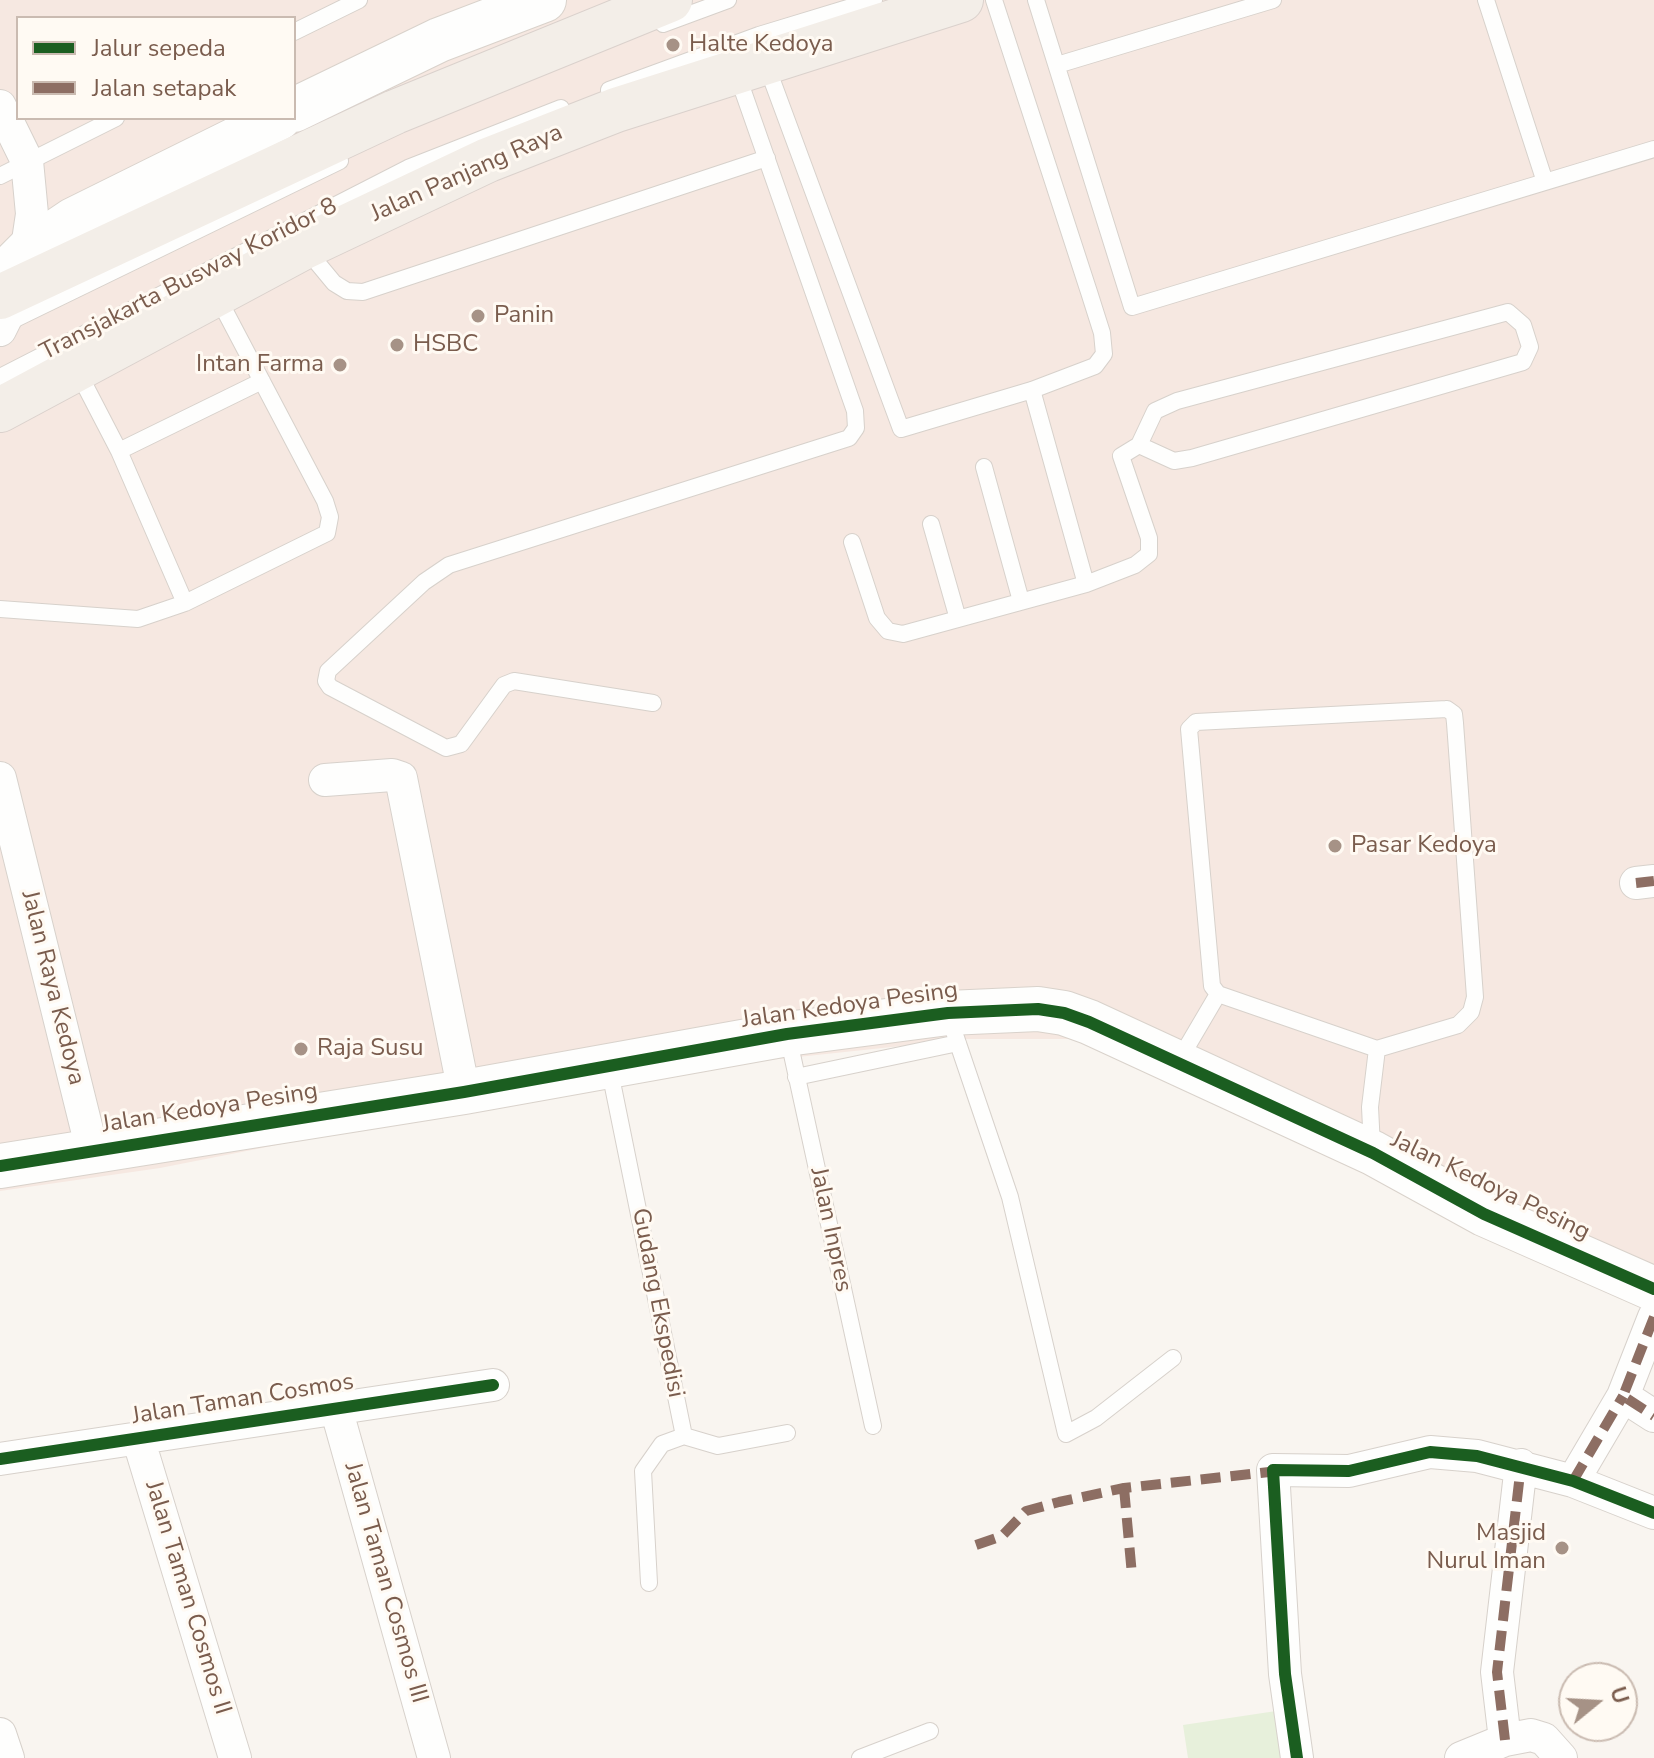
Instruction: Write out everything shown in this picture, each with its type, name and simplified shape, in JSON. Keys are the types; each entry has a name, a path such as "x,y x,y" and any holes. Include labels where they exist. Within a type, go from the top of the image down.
{"main road":[{"name":"Jalan Panjang Raya","path":"0,410 304,247 488,160 616,110 961,0"},
{"path":"7,299 395,112 660,14"}],"street":[{"path":"296,109 439,40 544,0"},
{"path":"0,106 14,168 32,214 7,299"},
{"path":"7,299 73,220 275,120"},
{"path":"325,780 392,775 401,778 464,1092"},
{"name":"Jalan Raya Kedoya","path":"0,778 92,1150"},
{"name":"Jalan Kedoya Pesing","path":"0,1166 464,1092 787,1034 953,1028 1038,1009 1064,1013 1177,1063 1373,1153 1484,1214 1654,1289"},
{"path":"1573,1481 1623,1396 1654,1317"},
{"name":"Jalan Taman Cosmos","path":"0,1459 493,1385"},
{"path":"1623,1396 1654,1416"},
{"name":"Jalan Taman Cosmos III","path":"336,1408 434,1758"},
{"name":"Jalan Taman Cosmos II","path":"138,1438 235,1758"},
{"path":"1297,1758 1285,1674 1273,1470 1349,1471 1430,1452 1521,1465 1573,1481 1654,1513"},
{"path":"1505,1740 1497,1672 1521,1465"},
{"path":"0,1734 8,1758"},
{"path":"1461,1758 1505,1740 1531,1735 1544,1739 1561,1758"}],"lane":[{"path":"296,31 359,0"},
{"path":"660,14 728,0"},
{"name":"Transjakarta Busway Koridor 8","path":"0,377 408,168 759,35 874,0"},
{"path":"751,67 901,429 1032,390 1095,366 1104,354 1102,333 994,0"},
{"path":"1036,0 1132,307 1654,149"},
{"path":"1057,65 1273,0"},
{"path":"1486,0 1545,182"},
{"path":"653,703 514,681 504,685 461,744 446,748 330,687 326,681 328,671 424,582 449,565 849,438 856,428 855,411 767,158 751,67"},
{"path":"14,168 112,120"},
{"name":"Transjakarta Busway Koridor 8","path":"7,299 154,255 352,155"},
{"path":"304,247 334,283 347,291 363,292 767,158"},
{"path":"0,609 138,619 185,603 327,533 330,517 325,501 216,295"},
{"path":"852,542 877,618 888,631 903,634 1086,584 1135,565 1149,554 1149,538 1121,456 1139,445 1155,411 1177,401 1508,312 1523,325 1530,347 1523,362 1192,458 1174,461 1139,445"},
{"path":"76,367 119,451 185,603"},
{"path":"119,451 262,381"},
{"path":"1032,390 1086,584"},
{"path":"984,467 1021,601"},
{"path":"931,524 958,619"},
{"path":"1447,709 1454,714 1475,997 1471,1012 1458,1025 1377,1049 1218,994 1212,986 1189,729 1196,722 1447,709"},
{"path":"1177,1063 1218,994"},
{"path":"796,1077 953,1028 1010,1197 1066,1434 1096,1418 1173,1358"},
{"name":"Jalan Inpres","path":"787,1034 873,1426"},
{"path":"1373,1153 1370,1107 1377,1049"},
{"name":"Gudang Ekspedisi","path":"609,1066 684,1436"},
{"path":"649,1583 643,1471 662,1444 684,1436 718,1446 787,1433"},
{"path":"860,1758 930,1731"}],"shaded area":[{"path":"0,0 1654,0 1654,1290 1073,1039 967,1039 638,1074 160,1168 0,1191"}],"green space":[{"path":"1276,1711 1283,1758 1188,1758 1183,1725"}],"marked path":[{"path":"1636,883 1654,881"},
{"path":"1654,1317 1623,1396 1654,1416"},
{"path":"1573,1481 1623,1396"},
{"path":"1505,1740 1497,1672 1521,1465"},
{"path":"976,1545 1002,1536 1026,1511 1059,1502 1124,1488 1278,1471"},
{"path":"1124,1488 1132,1575"}],"cycle path":[{"path":"0,1166 464,1092 787,1034 948,1013 1038,1009 1064,1013 1089,1022 1373,1153 1484,1214 1654,1289"},
{"path":"0,1459 493,1385"},
{"path":"1297,1758 1285,1674 1273,1470 1349,1471 1430,1452 1477,1456 1573,1481 1654,1513"}],"place":[{"name":"Halte Kedoya","path":"673,45"},
{"name":"Panin","path":"478,316"},
{"name":"HSBC","path":"397,345"},
{"name":"Intan Farma","path":"340,365"},
{"name":"Pasar Kedoya","path":"1335,846"},
{"name":"Raja Susu","path":"301,1049"},
{"name":"Masjid Nurul Iman","path":"1562,1548"}]}
